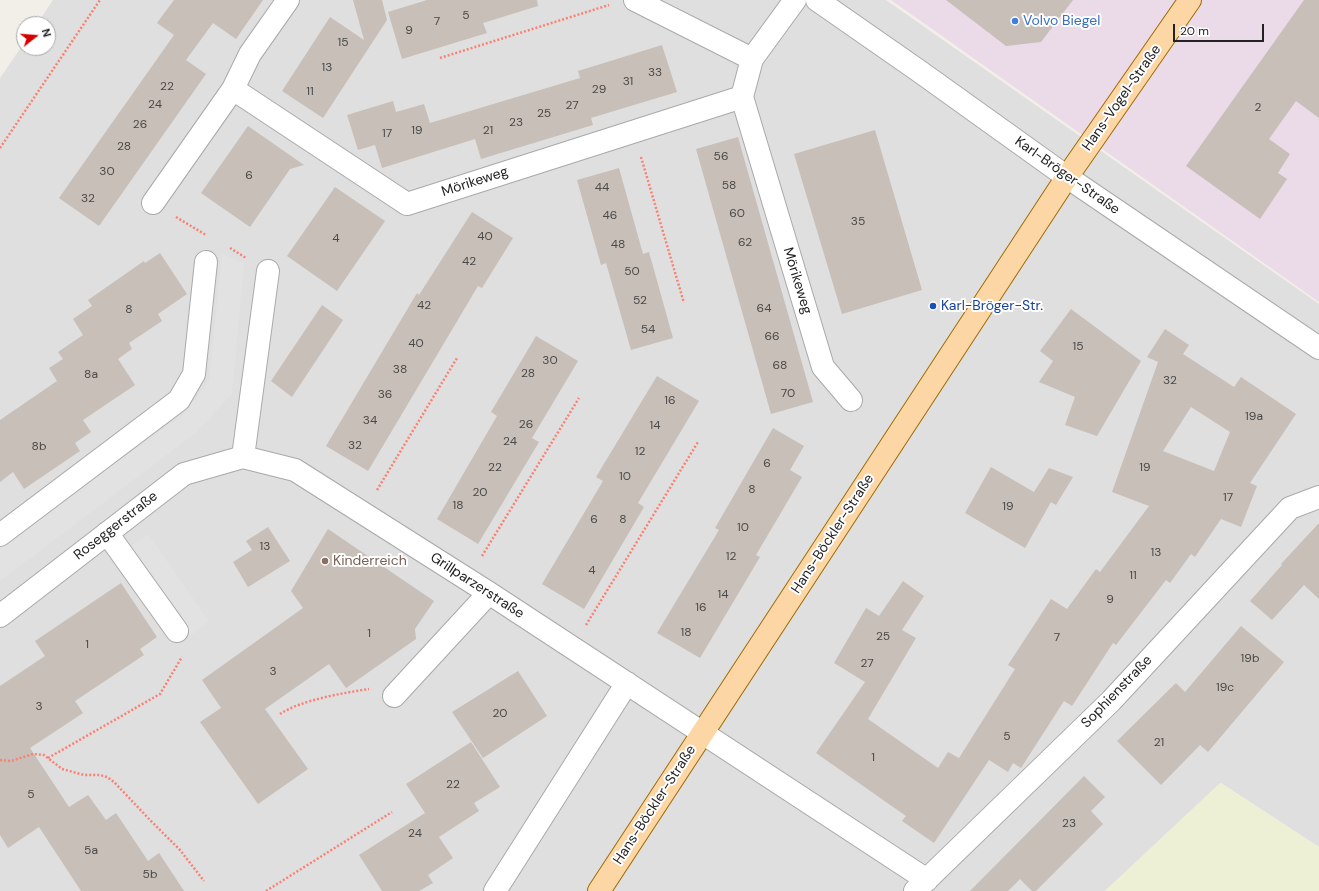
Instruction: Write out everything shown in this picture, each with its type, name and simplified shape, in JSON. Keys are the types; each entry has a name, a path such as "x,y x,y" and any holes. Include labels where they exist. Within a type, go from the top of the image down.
{"main road":[{"name":"Hans-Vogel-Straße","path":"1067,177 1190,0"},
{"name":"Hans-Böckler-Straße","path":"599,891 702,733 800,587 1067,177"}],"street":[{"path":"153,204 232,89 250,54 288,0"},
{"path":"635,0 752,59"},
{"path":"742,97 752,59 795,0"},
{"name":"Karl-Bröger-Straße","path":"817,0 1067,177 1319,348"},
{"name":"Mörikeweg","path":"232,89 407,204 742,97 823,367 851,400"},
{"path":"0,535 179,400 194,374 206,262"},
{"path":"243,457 268,271"},
{"name":"Grillparzerstraße","path":"243,457 295,470 468,579 702,733 921,885"},
{"name":"Roseggerstraße","path":"0,616 184,474 243,457"},
{"name":"Sophienstraße","path":"921,885 1111,701 1290,508 1319,497"},
{"path":"107,533 177,632"},
{"path":"394,696 489,593"},
{"path":"495,891 627,683"}],"path":[{"path":"0,148 100,0"},
{"path":"440,58 609,5"},
{"path":"633,132 684,304"},
{"path":"363,513 457,358"},
{"path":"468,579 579,398"},
{"path":"572,648 698,442"},
{"path":"48,758 160,694 187,648 177,632"},
{"path":"280,714 289,708 344,693 370,688 394,696"},
{"path":"0,760 11,761 34,754 39,754 44,755 62,768 84,775 100,775 107,777 114,782 180,850 204,881"},
{"path":"266,891 392,812"}],"shaded area":[{"path":"53,0 886,0 1319,304 1319,847 1221,783 1105,891 0,891 0,78 16,55 16,56 56,56 56,16 42,16"},
{"path":"891,0 1319,0 1319,302"},
{"path":"222,254 244,263 232,394 197,432 0,581 0,546 185,413 209,380"},
{"path":"148,534 209,621 190,636 128,548"}],"green space":[{"path":"1220,783 1319,847 1319,891 1105,891"}],"building":[{"path":"174,0 263,0 236,39 213,23 186,60 206,74 99,226 59,198 174,35 157,23"},
{"path":"353,0 382,0 387,20 323,118 282,91 330,17 364,40"},
{"path":"427,0 537,0 538,6 483,23 487,33 402,59 388,12"},
{"name":"Volvo Biegel","path":"946,0 1073,0 1041,42 1006,46"},
{"path":"1304,0 1319,0 1319,118 1296,101 1269,139 1290,154 1278,173 1287,179 1260,219 1186,166"},
{"path":"662,45 677,92 591,118 593,125 481,159 475,139 382,168 375,145 358,150 347,115 393,101 396,112 424,104 430,123 580,78 578,71"},
{"path":"248,126 304,165 290,169 250,227 201,193"},
{"path":"875,130 922,290 842,314 794,154"},
{"path":"738,137 813,402 771,414 696,149"},
{"path":"619,168 643,254 649,252 673,338 631,350 606,263 601,265 577,180"},
{"path":"335,187 385,221 337,291 287,256"},
{"path":"472,212 513,238 482,288 478,286 368,471 326,446 417,293 419,295"},
{"path":"160,253 187,294 158,314 162,321 129,343 132,349 118,359 135,385 83,420 91,432 75,443 80,451 24,489 13,472 0,482 0,420 57,381 49,368 63,359 58,352 83,335 73,319 92,306 88,300 144,261 145,263"},
{"path":"322,305 343,320 292,397 271,381"},
{"path":"1071,309 1141,361 1097,436 1065,425 1075,397 1039,382 1053,361 1040,351"},
{"path":"1165,329 1189,345 1183,354 1234,387 1241,377 1296,414 1250,483 1257,486 1241,527 1221,519 1195,557 1191,554 1170,583 1166,580 1116,645 1113,643 1072,706 1064,701 1021,768 1013,763 1008,772 989,760 934,843 902,821 906,816 816,753 865,682 834,663 866,608 879,616 903,581 924,596 902,630 916,638 868,719 938,768 948,752 959,758 1015,669 1008,665 1051,599 1067,609 1096,569 1100,572 1149,506 1112,492 1158,362 1147,357","holes":["1191,407 1230,432 1214,471 1163,451"]},
{"path":"536,336 578,361 532,438 539,442 478,544 437,519 497,416 491,412"},
{"path":"657,376 699,401 638,503 644,507 584,609 542,584 603,481 596,477"},
{"path":"773,428 804,446 790,470 802,477 756,555 760,557 700,658 657,633 719,530 715,528"},
{"path":"991,467 1051,502 1025,548 965,513"},
{"path":"1049,468 1073,477 1056,505 1034,492"},
{"path":"1319,523 1319,599 1304,585 1272,620 1250,601 1282,565 1281,564"},
{"path":"268,527 290,561 248,587 233,562 252,550 246,541"},
{"path":"328,529 434,601 415,629 416,639 346,688 329,664 265,709 308,769 258,804 200,722 221,708 202,680 303,608 291,591"},
{"path":"121,583 157,637 140,649 144,655 75,701 83,713 30,748 69,807 88,795 106,820 116,813 148,861 159,853 184,891 81,891 39,827 8,848 0,835 0,686 45,656 35,641"},
{"path":"1241,626 1284,662 1208,752 1200,745 1161,785 1117,741 1176,683 1185,692"},
{"path":"518,671 547,716 483,758 452,712"},
{"path":"471,742 500,787 474,803 479,811 439,837 453,858 428,875 433,883 419,891 382,891 359,855 425,813 406,784"},
{"path":"1084,776 1105,797 1091,811 1103,824 1036,891 1032,891 1020,879 1008,891 970,891"}],"place":[{"name":"Volvo Biegel","path":"1015,21"},
{"name":"Karl-Bröger-Str.","path":"933,306"},
{"name":"Kinderreich","path":"325,561"}]}
